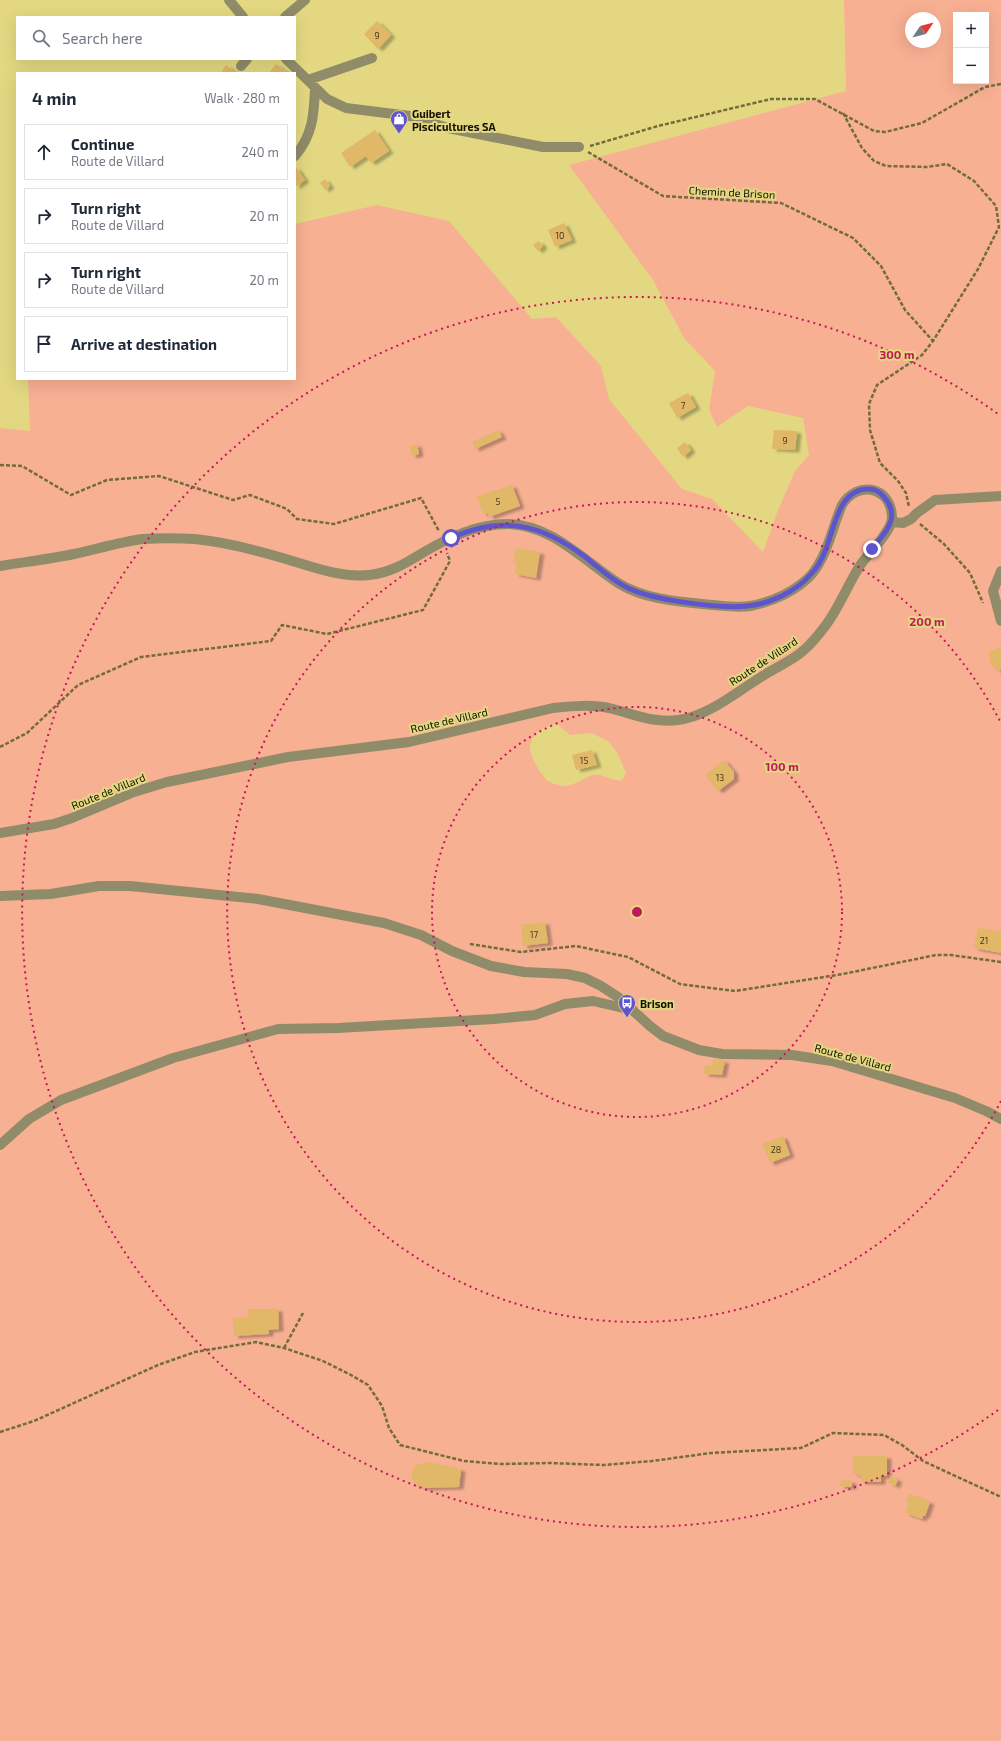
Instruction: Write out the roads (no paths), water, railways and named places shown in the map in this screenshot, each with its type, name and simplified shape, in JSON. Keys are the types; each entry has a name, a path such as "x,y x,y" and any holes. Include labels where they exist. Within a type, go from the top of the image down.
{"street":[{"path":"229,0 242,16"},
{"path":"286,16 305,0"},
{"path":"308,80 372,58"},
{"path":"287,60 327,99 346,108 410,116 448,128 543,147 579,147"},
{"path":"296,155 304,146 314,119 315,88"},
{"path":"0,566 72,554 143,539 195,539 244,547 324,570 352,575 370,575 390,571 406,564 443,541 470,530 488,525 506,524 522,526 560,540 619,584 638,592 687,602 746,606 766,602 781,596 798,586 811,574 824,553 842,505 854,493 865,489 871,489 881,494 888,502 892,516 891,522 903,523 911,519 935,500 1001,496"},
{"name":"Route de Villard","path":"0,834 54,824 87,813 134,792 167,782 288,757 409,742 553,708 566,706 594,706 655,721 690,718 719,703 796,657 804,650 826,625 861,565 891,522"},
{"path":"1001,570 993,591 1001,621"},
{"name":"Route de Villard","path":"0,896 51,894 99,886 130,886 287,903 403,929 422,935 479,962 497,968 524,972 566,974 585,978 609,990 663,1036 699,1050 722,1054 792,1055 832,1061 955,1098 1001,1119"},
{"path":"0,1145 29,1120 62,1100 172,1058 278,1029 338,1028 494,1019 535,1015 565,1004 593,1001 633,1010"}],"place":[{"name":"Guibert Piscicultures SA","path":"399,134"},
{"name":"Brison","path":"627,1018"}]}
